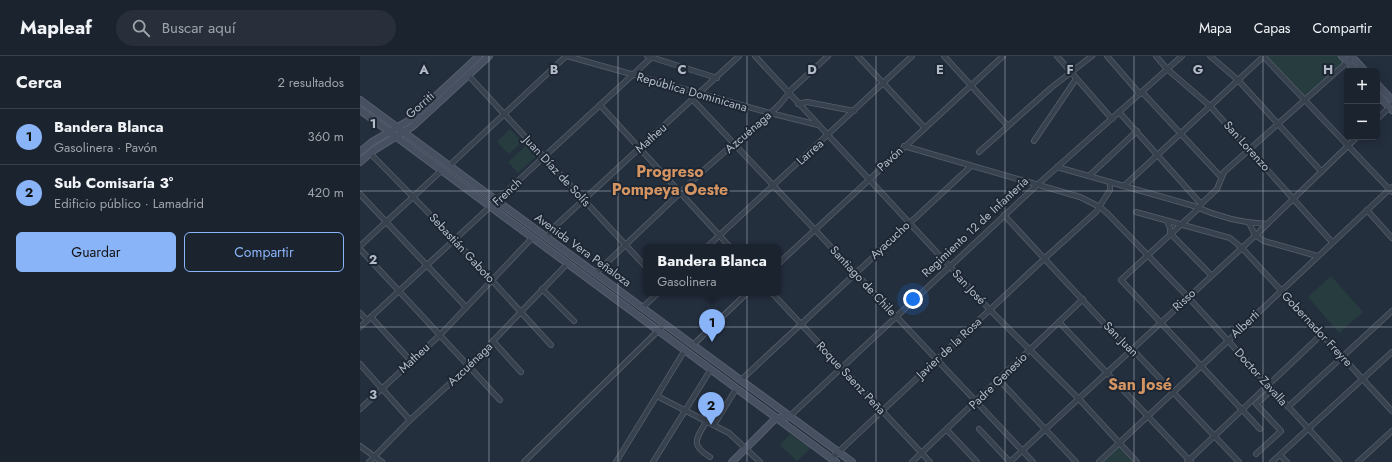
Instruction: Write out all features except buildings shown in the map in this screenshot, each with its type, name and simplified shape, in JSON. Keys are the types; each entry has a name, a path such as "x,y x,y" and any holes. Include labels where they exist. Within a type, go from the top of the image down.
{"main road":[{"name":"Gorriti","path":"360,152 372,142 410,120 479,56"},
{"name":"Gorriti","path":"360,162 370,153 405,132 489,56"},
{"path":"1342,56 1351,58 1362,68"},
{"path":"1351,58 1355,68"},
{"path":"1380,87 1392,100"},
{"path":"1380,97 1391,108"},
{"name":"Avenida Vera Peñaloza","path":"360,100 852,462"},
{"name":"Avenida Vera Peñaloza","path":"360,110 390,132 398,136 775,418 834,460"},
{"path":"732,462 775,418 790,416"}],"street":[{"name":"República Dominicana","path":"566,56 770,114 818,125"},
{"path":"450,165 566,56"},
{"name":"French","path":"360,327 600,106 651,56"},
{"path":"651,56 717,78"},
{"name":"Matheu","path":"548,237 551,230 717,78 739,56"},
{"name":"San José","path":"755,56 788,94 990,310 1079,399 1137,462"},
{"name":"Azcuénaga","path":"596,273 730,147 735,145 770,114 788,94 828,56"},
{"path":"858,56 924,127"},
{"name":"Larrea","path":"711,244 912,56"},
{"path":"944,56 970,87 1007,125"},
{"name":"Pavón","path":"781,261 924,127 1003,56"},
{"path":"1057,56 1112,119"},
{"path":"979,152 1007,125 1092,56"},
{"path":"1107,56 1179,134 1221,176"},
{"name":"San Lorenzo","path":"1156,56 1167,69 1210,106 1294,197 1332,242"},
{"name":"Regimiento 12 de Infantería","path":"790,416 1004,215 1182,56"},
{"path":"1210,56 1238,80 1321,171"},
{"path":"1124,186 1263,56 1391,190"},
{"path":"1260,429 1121,280 1217,189 1221,176 1351,58"},
{"name":"Juan Díaz de Solís","path":"468,75 643,263"},
{"path":"1034,141 1076,79"},
{"name":"Santiago de Chile","path":"693,100 1033,462"},
{"path":"798,104 807,102 854,111"},
{"path":"600,106 727,244"},
{"path":"1380,117 1391,108"},
{"path":"1119,112 1200,206"},
{"path":"1089,176 1136,131"},
{"name":"Risso","path":"1010,462 1242,248 1354,140"},
{"name":"Doctor Zavalla","path":"904,146 970,167 1080,197 1100,207 1188,297 1308,429 1335,461"},
{"name":"Sebastián Gaboto","path":"370,153 455,240 551,345"},
{"name":"Ayacucho","path":"741,380 800,323 970,167"},
{"path":"1058,167 1200,206 1249,223 1267,224"},
{"path":"442,170 360,248 500,400"},
{"name":"Javier de la Rosa","path":"834,460 838,452 1096,212 1110,190 1110,182"},
{"name":"Alberti","path":"1099,462 1332,242 1391,190"},
{"path":"360,194 466,307"},
{"path":"1367,210 1392,238"},
{"name":"Gobernador Freyre","path":"1136,212 1230,238 1242,248 1282,290 1392,410"},
{"name":"San Juan","path":"1004,215 1239,462"},
{"path":"1167,221 1170,228 1170,234 1212,275"},
{"path":"1249,223 1255,235 1264,241 1317,256"},
{"name":"Matheu","path":"360,409 440,334 533,237"},
{"name":"Azcuénaga","path":"369,462 410,420 469,366 568,262"},
{"path":"542,289 574,321"},
{"path":"643,307 655,296"},
{"path":"693,345 744,296"},
{"name":"Roque Saenz Peña","path":"775,296 930,462"},
{"name":"Padre Genesio","path":"912,462 1083,299"},
{"path":"1288,407 1392,311"},
{"path":"360,313 369,318 411,361"},
{"path":"1059,322 1189,461 1322,334"},
{"path":"524,462 665,324"},
{"path":"493,341 521,372"},
{"path":"616,462 685,350"},
{"path":"1272,462 1392,352"},
{"path":"360,364 410,420"},
{"path":"653,462 710,369"},
{"path":"999,380 1076,462"},
{"path":"714,425 736,389"},
{"path":"1256,454 1281,432 1256,404 1272,390"},
{"path":"658,396 729,433 760,462"},
{"path":"706,422 697,437 697,444 699,450 710,458"},
{"path":"979,429 1010,462"},
{"path":"947,430 977,462"},
{"path":"1358,462 1392,431"},
{"path":"360,446 382,462"},
{"path":"1280,454 1287,462"}],"green space":[{"path":"1265,56 1341,56 1346,61 1305,99"},
{"path":"510,129 522,142 509,154 497,142"},
{"path":"529,143 539,154 518,173 508,162"},
{"path":"1331,276 1363,312 1339,333 1308,297"},
{"path":"790,434 811,448 797,461 780,445"},
{"path":"1120,446 1134,462 1103,462"}],"place":[{"name":"Bandera Blanca","path":"712,342"},
{"name":"Sub Comisaría 3°","path":"711,425"}],"district":[{"name":"Progreso Pompeya Oeste","path":"670,180"},
{"name":"San José","path":"1140,384"}]}
